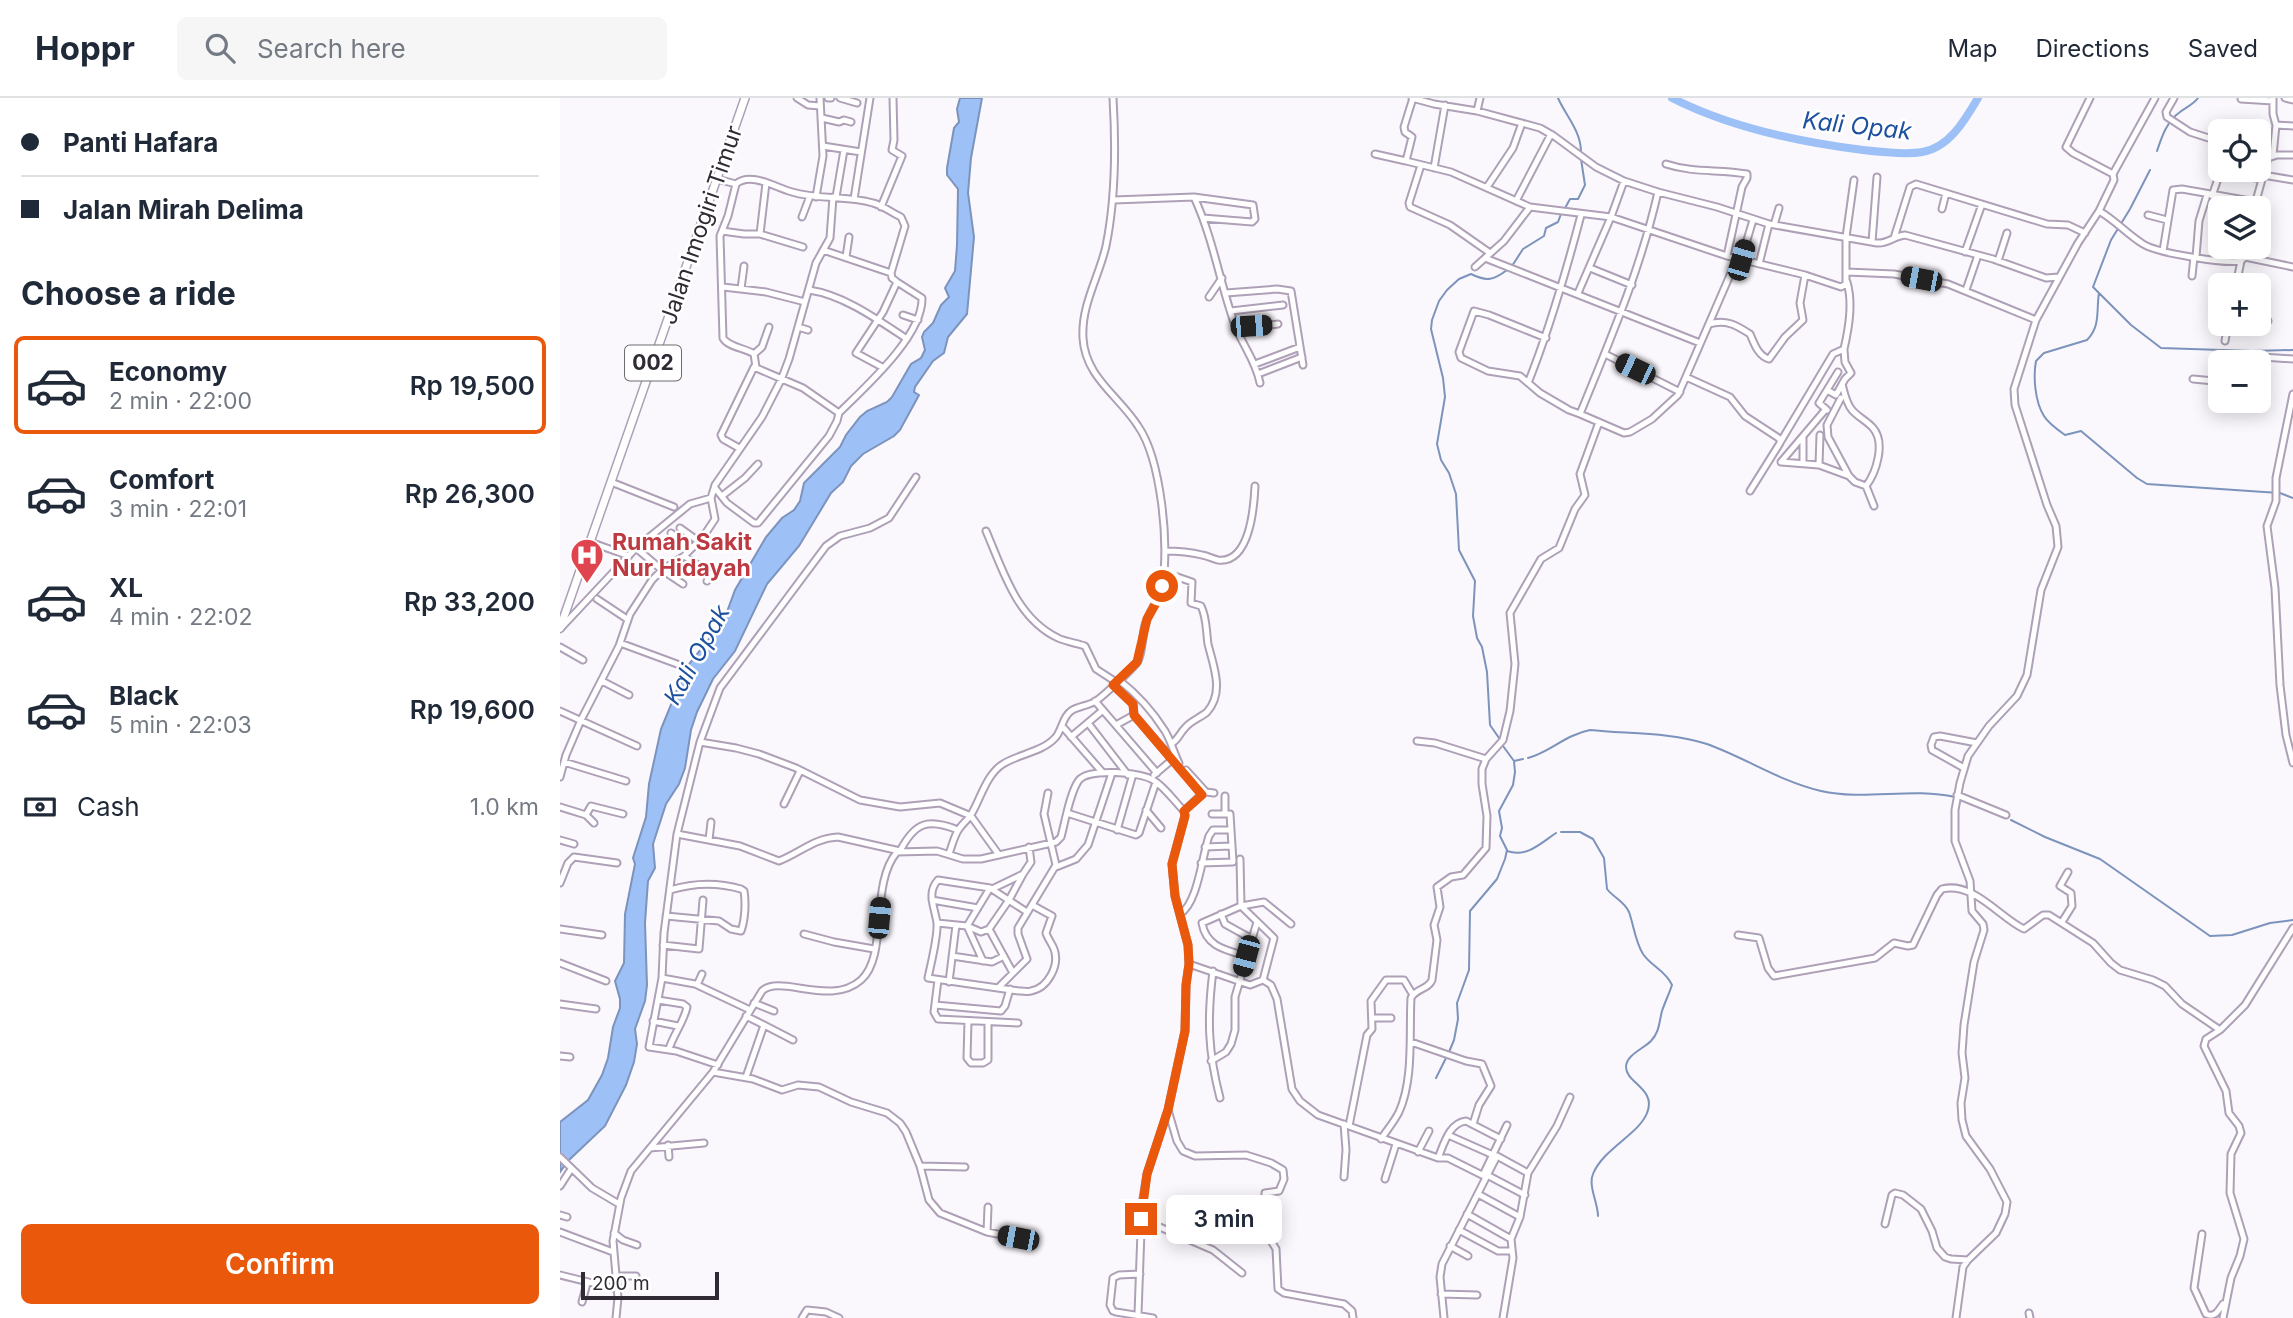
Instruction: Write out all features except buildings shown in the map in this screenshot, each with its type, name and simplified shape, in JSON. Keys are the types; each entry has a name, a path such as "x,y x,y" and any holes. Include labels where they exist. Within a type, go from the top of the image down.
{"main road":[{"name":"Jalan Imogiri Timur","path":"560,629 745,98"}],"street":[{"path":"797,98 820,106"},
{"path":"802,217 813,196 822,166 820,98"},
{"path":"840,98 857,103"},
{"path":"854,199 870,98"},
{"path":"881,207 902,156 892,149 893,98"},
{"path":"949,854 958,830 971,816 998,768 1055,738 1070,711 1095,701 1137,662 1147,619 1162,586 1165,551 1157,471 1146,439 1125,409 1103,386 1084,347 1084,315 1105,249 1114,200 1116,130 1113,98"},
{"path":"1406,161 1412,137 1405,132 1404,127 1412,98 1522,123 1551,134 1596,167 1625,181 1771,225 1884,244 1894,238 1907,236 1965,251 2046,278 2062,276"},
{"path":"1477,111 1480,98"},
{"path":"2090,98 2066,147 2113,174"},
{"path":"1956,1318 1962,1273 1968,1260 1996,1233 2005,1214 2007,1202 1990,1169 1966,1136 1962,1120 1961,1103 1965,1078 1962,1053 1964,1025 1974,962 1984,930 1983,924 1972,911 1968,873 1955,841 1957,795 1968,756 2024,684 2031,662 2041,590 2058,547 2056,526 2013,398 2036,320 2098,211 2114,180 2113,174 2155,98"},
{"path":"2174,98 2166,112 2167,117 2190,132 2208,138"},
{"path":"2285,98 2293,100"},
{"path":"2241,99 2273,100 2273,114 2277,125 2272,156 2293,155"},
{"path":"1434,168 1445,105"},
{"path":"822,118 851,122"},
{"path":"1487,187 1513,148 1522,123"},
{"path":"2277,125 2293,126"},
{"path":"1516,201 1551,134"},
{"path":"823,146 861,152"},
{"path":"560,777 563,760 620,643 627,619 652,580 684,556 716,518 711,498 715,488 762,417 781,380 816,263 830,238 844,150"},
{"path":"1375,154 1451,172 1531,207 1611,217 1727,256 1805,275 1841,287 1846,284 1846,237 1854,180"},
{"path":"1666,164 1706,172 1718,170 1748,174 1742,187 1727,256"},
{"path":"1421,165 1410,206 1450,225 1488,256 1700,343"},
{"path":"1872,242 1877,177"},
{"path":"2271,178 2293,180"},
{"path":"715,488 727,503 754,523 758,523 829,436 839,413 907,339 921,313 922,298 892,278 891,273 905,226 901,217 876,203 790,192 746,179 736,184 718,179"},
{"path":"1578,293 1625,181"},
{"path":"2192,276 2199,221 2216,182"},
{"path":"760,234 766,183"},
{"path":"736,184 720,236 724,341 754,354"},
{"path":"1894,238 1913,185 2047,224 2068,225 2085,233"},
{"path":"2163,251 2173,190 2182,189 2215,196"},
{"path":"1580,414 1623,311 1650,230 1658,192"},
{"path":"1942,209 1946,193"},
{"path":"1114,200 1194,197 1253,205 1255,219 1252,222 1203,218"},
{"path":"1194,197 1237,329 1255,364 1260,383"},
{"path":"1965,251 1982,204"},
{"path":"1475,267 1504,241 1531,207"},
{"path":"1759,264 1779,208"},
{"path":"2098,211 2152,249 2208,258"},
{"path":"1528,383 1562,288 1581,215"},
{"path":"2148,215 2167,220"},
{"path":"1546,338 1473,311 1459,347 1461,358 1488,371 1520,376 1564,408 1624,433 1630,432 1652,419 1680,392 1739,259 1753,220"},
{"path":"722,230 760,234 803,247"},
{"path":"1998,261 2007,233"},
{"path":"846,257 849,237"},
{"path":"823,250 891,273"},
{"path":"1966,290 1978,255"},
{"path":"2239,273 2243,259 2293,267"},
{"path":"741,289 744,266"},
{"path":"1590,268 1632,285"},
{"path":"1847,272 1894,274 1948,284 2036,320"},
{"path":"1709,324 1724,321 1733,323 1749,334 1753,344 1769,359 1782,340 1803,320 1800,303 1805,275"},
{"path":"1209,297 1222,278"},
{"path":"1829,411 1819,403 1844,362 1849,322 1846,280"},
{"path":"882,367 856,353 878,320 897,282"},
{"path":"723,287 766,292 805,302"},
{"path":"1226,293 1277,289 1291,291 1303,365"},
{"path":"809,290 827,293 907,339"},
{"path":"1231,311 1283,305"},
{"path":"903,315 918,320"},
{"path":"1237,329 1278,324"},
{"path":"754,354 762,347 769,327"},
{"path":"798,327 808,330"},
{"path":"2225,341 2226,336"},
{"path":"1255,364 1300,347"},
{"path":"1750,491 1833,354 1844,349"},
{"path":"754,354 756,367"},
{"path":"1605,354 1680,392"},
{"path":"1258,374 1302,358"},
{"path":"2271,359 2293,359"},
{"path":"1844,362 1852,373 1844,381 1842,398 1781,463 1819,465 1849,476"},
{"path":"756,367 814,394 839,413"},
{"path":"739,448 721,435 756,367"},
{"path":"1838,372 1844,381 1842,398"},
{"path":"1686,377 1730,397 1745,416 1781,441"},
{"path":"2193,379 2208,381"},
{"path":"1827,390 1842,398 1850,409 1874,429 1877,436 1876,470 1866,486"},
{"path":"2293,394 2276,478 2276,501 2267,526 2275,588 2284,723 2293,763"},
{"path":"1829,411 1828,437 1849,476 1855,482 1866,486 1874,506"},
{"path":"1381,1139 1402,1103 1411,1042 1410,1002 1413,995 1429,986 1432,980 1437,940 1434,925 1440,907 1437,887 1451,877 1463,875 1486,848 1487,816 1482,784 1483,765 1503,740 1510,711 1515,664 1510,613 1541,559 1559,548 1575,509 1585,495 1580,474 1599,422"},
{"path":"1803,439 1820,435 1828,437"},
{"path":"1819,465 1820,435"},
{"path":"1803,439 1803,463"},
{"path":"722,495 745,478 758,464"},
{"path":"718,1065 669,1049 649,1047 662,978 666,916 677,834 700,742 720,688 826,546 840,536 870,528 890,518 916,477"},
{"path":"611,482 674,507"},
{"path":"1165,551 1185,552 1218,560 1234,557 1239,552 1252,521 1255,486"},
{"path":"560,629 628,556 639,550 690,504 711,498"},
{"path":"680,528 698,541"},
{"path":"986,531 1017,600 1026,613 1056,637 1085,646 1096,669 1142,701 1156,718 1178,761 1206,793 1214,793"},
{"path":"671,533 691,548"},
{"path":"590,542 628,556"},
{"path":"639,550 683,584"},
{"path":"684,556 709,572 707,581"},
{"path":"1163,572 1192,582 1191,603 1201,606 1205,613 1208,642 1216,673 1216,692 1209,709 1186,726 1181,736 1171,744"},
{"path":"597,599 627,619"},
{"path":"620,643 677,664"},
{"path":"562,648 583,660"},
{"path":"602,681 629,695"},
{"path":"1116,682 1133,704 1134,715 1202,794 1184,813 1172,864 1174,887 1188,945 1185,1031 1168,1110 1147,1174 1141,1219 1138,1314"},
{"path":"1095,701 1157,773"},
{"path":"567,704 562,711 638,746"},
{"path":"1071,737 1103,710"},
{"path":"1116,725 1134,715"},
{"path":"1088,723 1131,774"},
{"path":"1062,726 1103,773"},
{"path":"1964,768 1932,750 1934,737 1976,743"},
{"path":"1417,741 1438,744 1486,759"},
{"path":"700,742 748,750 860,800 890,806 940,803 971,816 999,855"},
{"path":"1067,813 1117,830 1138,834 1157,773 1173,759"},
{"path":"563,760 626,782"},
{"path":"784,804 800,771"},
{"path":"677,834 740,846 779,861 810,843 830,837 900,851 937,851 972,860 1051,843 1061,837 1080,779 1087,774 1103,773 1131,774 1154,780 1184,813"},
{"path":"1055,868 1079,856 1088,845 1112,773"},
{"path":"1117,830 1131,774"},
{"path":"999,987 1027,958 1018,934 1019,926 1055,868 1056,862 1044,814 1048,793"},
{"path":"1957,795 2006,815"},
{"path":"1225,796 1225,814"},
{"path":"560,807 586,815 594,823"},
{"path":"586,815 591,807 623,814"},
{"path":"1146,810 1161,828"},
{"path":"1201,863 1233,862 1230,814 1212,814"},
{"path":"709,840 711,822"},
{"path":"616,1318 614,1233 619,1204 633,1167 690,1103 713,1072 765,988 772,985 831,992 855,985 869,971 880,902 892,859 910,833 927,824 942,824 958,830"},
{"path":"1180,914 1187,909 1205,847 1213,830 1230,830"},
{"path":"560,840 575,844"},
{"path":"1205,847 1231,846"},
{"path":"937,923 967,926 981,932 989,929 1031,863 1028,847"},
{"path":"560,883 570,859 574,857 617,863"},
{"path":"1189,964 1250,985 1264,978 1274,938 1241,906 1240,859"},
{"path":"2062,922 2072,904 2071,893 2060,886 2068,872"},
{"path":"967,926 991,889 1023,874"},
{"path":"1027,912 991,889 938,880 933,888 932,900 937,923 928,978 1028,992 1037,989 1056,965 1055,950 1046,933 1052,916 1032,905"},
{"path":"666,916 719,921 731,929 741,931 743,926 744,891 735,887 705,884 686,885 670,890"},
{"path":"1738,935 1759,938 1768,968 1774,976 1849,964 1881,955 1894,943 1913,945 1922,922 1942,889 1954,888 1972,894 2024,929 2044,915 2062,922 2093,943 2120,970 2160,983 2182,1004 2220,1030"},
{"path":"663,945 699,949 703,900"},
{"path":"932,900 978,908"},
{"path":"1246,956 1220,948 1209,941 1202,923 1241,906 1264,902 1291,924"},
{"path":"1221,914 1225,924 1252,939"},
{"path":"1211,1061 1226,1052 1231,1044 1235,1024 1234,1002 1257,922"},
{"path":"949,982 956,925"},
{"path":"967,926 983,961"},
{"path":"2223,1318 2231,1278 2244,1236 2230,1193 2231,1154 2241,1137 2241,1129 2229,1113 2226,1091 2204,1046 2206,1039 2220,1030 2245,1005 2293,928"},
{"path":"560,929 602,934"},
{"path":"989,929 1013,973"},
{"path":"804,934 834,943 874,949"},
{"path":"952,956 994,961 1004,956"},
{"path":"560,963 606,981"},
{"path":"1213,971 1208,1011 1211,1061 1220,1098"},
{"path":"697,985 702,974"},
{"path":"662,978 697,985 793,1040"},
{"path":"1264,978 1272,985 1277,999 1295,1097 1318,1115 1418,1152 1448,1158 1525,1195"},
{"path":"938,980 934,1014 939,1019 1018,1023"},
{"path":"1345,1177 1346,1125 1367,1035 1372,1029 1371,1001 1384,981 1404,980 1413,995"},
{"path":"935,1005 1001,1011 1010,989"},
{"path":"658,1000 685,1005 687,1011 669,1049"},
{"path":"754,1003 774,1011"},
{"path":"560,1004 597,1009"},
{"path":"1372,1018 1391,1018"},
{"path":"653,1021 678,1026"},
{"path":"968,1021 967,1058 971,1063 984,1063 988,1060 988,1022"},
{"path":"746,1077 764,1025"},
{"path":"1411,1042 1482,1064 1491,1086 1479,1105 1473,1124"},
{"path":"560,1056 570,1057"},
{"path":"713,1072 746,1077 782,1090 798,1085 819,1087 851,1102 887,1113 904,1128 920,1166 926,1194 933,1206 946,1217 987,1232 1018,1238"},
{"path":"1503,1318 1513,1258 1511,1239 1520,1217 1528,1173 1557,1126 1570,1097"},
{"path":"1168,1110 1183,1152 1195,1156 1251,1156 1283,1170 1285,1176 1281,1188 1276,1192 1265,1193 1264,1199 1266,1233 1276,1249 1278,1289 1284,1293 1344,1304 1352,1311 1353,1318"},
{"path":"1438,1158 1457,1122 1466,1121 1501,1139"},
{"path":"1444,1318 1440,1277 1442,1265 1478,1194 1507,1125"},
{"path":"1418,1152 1429,1131"},
{"path":"1448,1135 1528,1173"},
{"path":"650,1147 704,1143"},
{"path":"1385,1179 1395,1144"},
{"path":"668,1145 668,1157"},
{"path":"560,1157 592,1188 619,1204"},
{"path":"920,1166 965,1167"},
{"path":"560,1186 571,1168"},
{"path":"1885,1224 1891,1197 1898,1192 1921,1209 1936,1245 1945,1257 1968,1260"},
{"path":"1478,1194 1520,1217"},
{"path":"987,1232 988,1208"},
{"path":"1467,1214 1511,1239"},
{"path":"1141,1219 1213,1250 1242,1273"},
{"path":"1459,1230 1499,1251 1512,1251"},
{"path":"560,1232 613,1252"},
{"path":"614,1233 637,1245"},
{"path":"2202,1234 2194,1288 2206,1314 2217,1313 2228,1297"},
{"path":"1450,1246 1468,1256"},
{"path":"1140,1274 1119,1275 1113,1279 1110,1305 1116,1312 1153,1318"},
{"path":"560,1275 617,1289"},
{"path":"615,1276 636,1276"},
{"path":"582,1302 587,1283"},
{"path":"1441,1294 1477,1295"},
{"path":"802,1318 807,1310 839,1318"}],"water":[{"path":"960,98 982,98 971,158 968,193 974,237 967,314 948,337 944,353 933,361 915,387 914,392 919,395 900,430 863,454 851,466 799,546 767,584 735,651 713,679 697,712 685,768 679,784 666,804 653,844 655,868 648,881 645,923 647,985 645,1001 635,1029 637,1044 634,1062 626,1085 605,1126 560,1172 560,1122 588,1100 602,1075 620,1008 615,981 624,963 625,914 635,864 633,858 646,817 649,784 661,729 686,668 724,620 735,590 766,537 782,518 794,510 800,501 804,483 840,447 860,417 892,397 911,364 921,358 925,350 922,337 933,323 941,305 949,297 945,288 955,271 958,189 947,175 947,168 954,128 959,122 957,109"}],"waterway":[{"path":"1558,98 1576,130 1581,152"},
{"name":"Kali Opak","path":"1672,98 1718,118 1765,132 1814,143 1893,153 1922,152 1940,145 1962,124 1978,98"},
{"path":"2157,151 2168,124 2198,98"},
{"path":"1564,210 1570,199 1578,199 1585,185 1581,159"},
{"path":"2150,170 2111,240 2093,287 2131,325 2161,348 2293,350"},
{"path":"1512,266 1523,249 1544,236 1546,228 1558,222 1561,214"},
{"path":"1499,738 1490,725 1487,672 1473,616 1475,581 1459,550 1456,494 1437,444 1445,397 1431,329 1439,301 1459,279 1471,274 1490,279 1507,270"},
{"path":"2099,293 2096,323 2087,340 2044,353 2036,361 2037,397 2048,421 2065,435 2081,431 2147,484 2280,493 2293,498"},
{"path":"1528,758 1590,730 1664,735 1707,744 1792,782 1821,791 1854,795 1922,793 1955,797"},
{"path":"1503,746 1514,761 1523,759"},
{"path":"1449,1052 1458,1019 1457,1003 1469,970 1470,911 1497,879 1505,859 1507,850 1500,836 1502,828 1499,811 1513,785 1514,761"},
{"path":"2011,820 2100,859 2210,936 2232,935 2270,923 2293,920"},
{"path":"1561,832 1580,832 1593,839 1604,858 1607,889 1629,912 1643,954 1672,985 1656,1034 1627,1063 1627,1073 1645,1092 1649,1105 1643,1121 1605,1157 1593,1174 1592,1184 1598,1216"},
{"path":"1507,851 1527,851 1556,833"},
{"path":"1436,1078 1446,1058"}],"place":[{"name":"Rumah Sakit Nur Hidayah","path":"587,585"}],"route":[{"path":"1141,1219 1147,1174 1168,1110 1186,1025 1188,945 1175,896 1172,864 1184,811 1202,795 1134,715 1133,704 1113,685 1137,662 1147,619 1162,586"}]}
